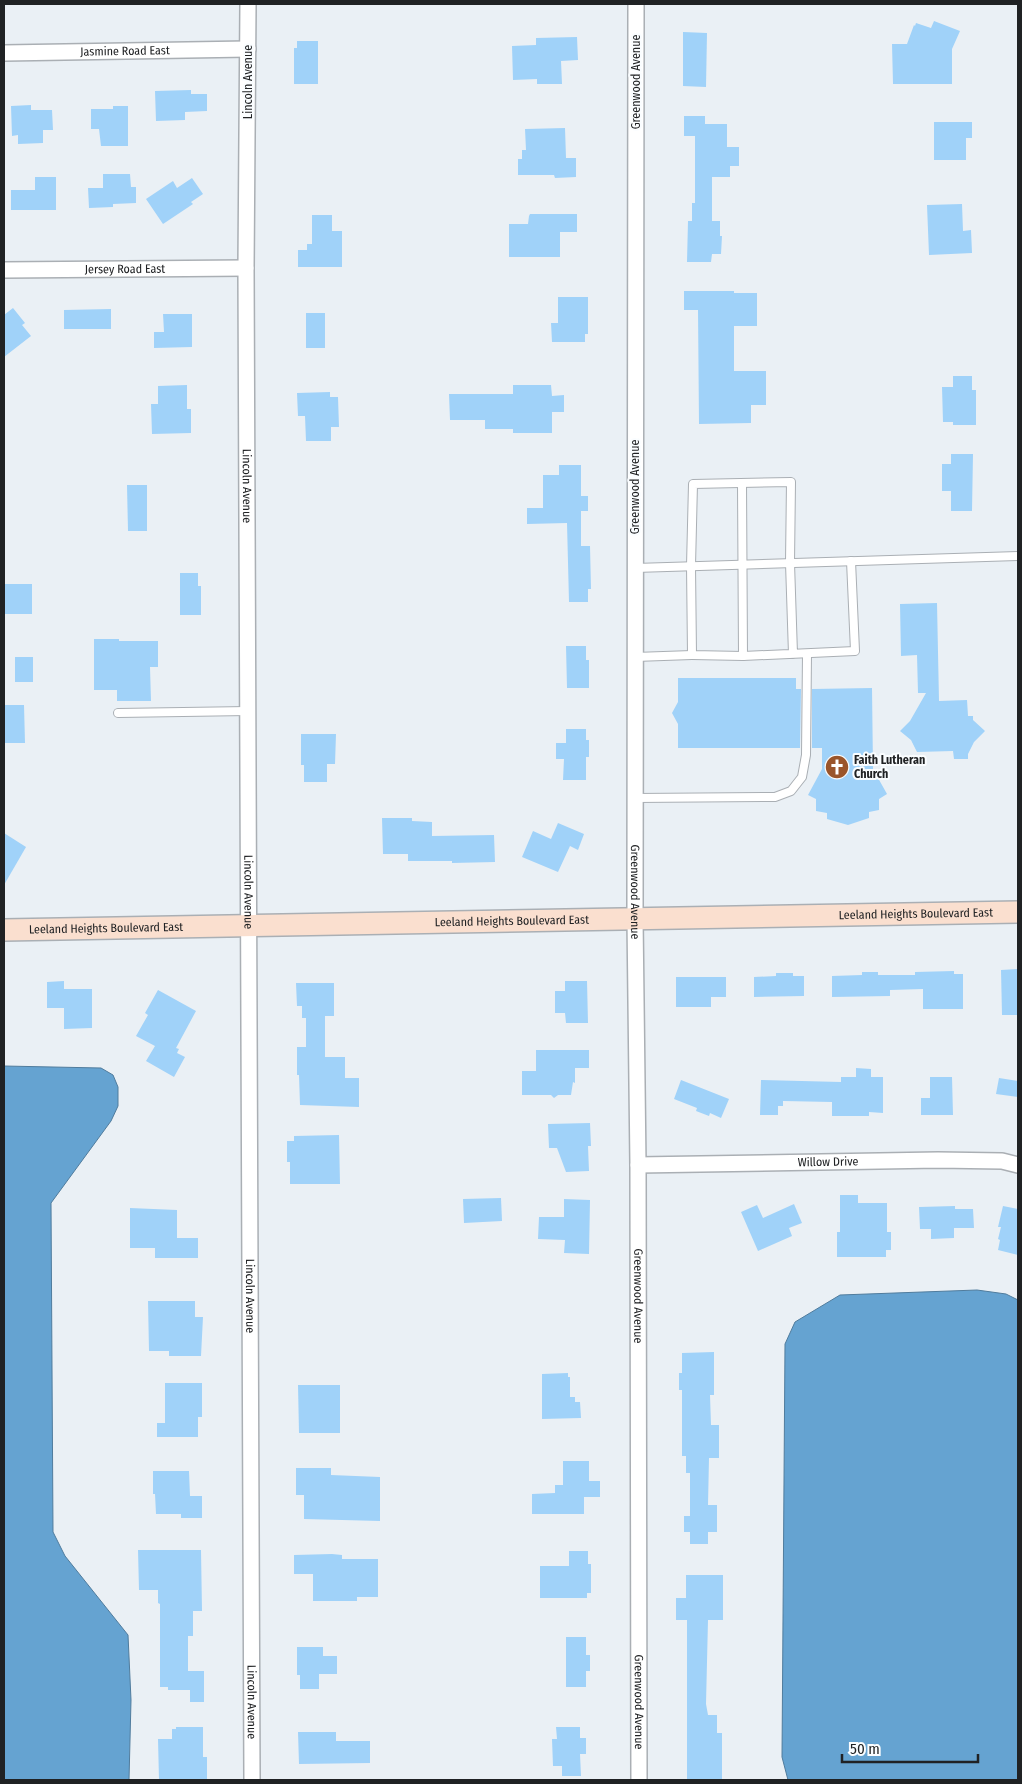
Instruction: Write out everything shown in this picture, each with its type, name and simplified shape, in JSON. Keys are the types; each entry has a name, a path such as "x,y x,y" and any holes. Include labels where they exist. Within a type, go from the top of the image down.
{"main road":[{"name":"Leeland Heights Boulevard East","path":"4,930 1018,912"}],"street":[{"name":"Lincoln Avenue","path":"248,4 246,268 252,1780"},
{"name":"Greenwood Avenue","path":"636,4 635,919 638,1165 638,1780"},
{"name":"Jasmine Road East","path":"4,53 248,49"},
{"name":"Jersey Road East","path":"4,270 246,268"},
{"name":"Willow Drive","path":"638,1165 938,1160 995,1161 1018,1165"}],"lane":[{"path":"692,655 691,566 693,484 791,482 790,563 793,654"},
{"path":"742,483 743,656"},
{"path":"635,568 1018,556"},
{"path":"635,656 743,656 855,651 851,561"},
{"path":"635,798 775,797 791,791 802,777 806,755 807,654"},
{"path":"118,713 248,711"}],"water":[{"path":"4,1066 101,1068 113,1075 118,1087 118,1106 111,1121 51,1203 53,1532 65,1556 128,1635 131,1700 129,1780 4,1780"},
{"path":"977,1290 1006,1294 1018,1300 1018,1780 788,1780 782,1757 785,1344 795,1322 840,1295"}],"building":[{"path":"934,21 960,31 952,49 952,84 893,84 892,44 907,44 916,23 931,28"},
{"path":"683,32 707,33 706,87 683,86"},
{"path":"577,37 578,60 561,61 562,84 537,84 537,79 513,80 512,46 536,45 536,38"},
{"path":"297,41 318,41 318,84 294,84 294,48 297,48"},
{"path":"191,90 191,94 207,94 207,111 185,112 185,120 156,121 155,91"},
{"path":"31,105 31,110 52,110 53,130 43,130 43,143 18,144 18,135 12,136 11,106"},
{"path":"113,106 128,106 128,146 101,146 99,129 91,129 91,109 113,109"},
{"path":"684,116 705,116 705,124 727,124 727,147 739,147 739,166 730,166 730,177 712,177 712,221 720,221 720,236 722,236 721,254 712,254 711,262 687,262 688,221 692,221 692,203 695,203 695,136 684,136"},
{"path":"934,122 972,122 972,138 966,138 966,160 934,160"},
{"path":"565,128 566,158 576,158 576,177 555,178 554,175 518,175 518,159 522,159 522,150 526,150 525,129"},
{"path":"103,174 130,174 131,187 136,187 136,203 113,204 113,207 89,208 88,188 103,188"},
{"path":"35,177 56,177 56,210 11,210 11,190 35,190"},
{"path":"192,178 203,194 191,202 193,204 163,224 146,199 173,181 177,188"},
{"path":"962,204 963,231 971,230 972,253 929,255 927,205"},
{"path":"530,214 577,214 577,232 560,232 560,257 509,257 509,224 528,224"},
{"path":"312,215 332,215 332,231 342,231 342,267 298,267 298,250 307,250 307,244 312,244"},
{"path":"684,291 757,293 757,326 734,326 734,371 766,371 766,405 751,405 751,423 699,424 698,310 684,310"},
{"path":"558,297 588,297 588,334 585,334 585,342 552,342 551,323 558,323"},
{"path":"13,308 25,323 22,325 31,336 4,357 4,315"},
{"path":"111,309 111,329 64,329 64,310"},
{"path":"306,313 325,313 325,348 306,348"},
{"path":"163,314 192,314 192,347 154,348 154,332 164,332"},
{"path":"953,376 972,376 972,390 976,390 976,425 953,425 953,422 943,422 942,387 953,387"},
{"path":"187,385 187,409 191,409 191,433 152,434 151,404 158,404 158,386"},
{"path":"513,385 551,385 552,396 564,395 564,412 552,412 552,433 513,433 513,429 485,429 485,420 450,420 449,394 513,394"},
{"path":"330,392 330,397 338,397 339,427 331,427 331,441 306,441 305,416 298,416 297,393"},
{"path":"951,454 973,454 972,511 951,511 951,491 942,491 942,464 951,464"},
{"path":"559,465 581,465 581,496 588,496 588,511 581,511 581,546 590,546 591,589 588,589 588,602 569,602 567,523 527,524 527,508 543,508 543,475 559,475"},
{"path":"127,485 147,485 147,531 128,531"},
{"path":"180,573 198,573 198,586 201,586 201,615 180,615"},
{"path":"4,584 32,584 32,614 4,614"},
{"path":"937,603 939,701 967,700 968,716 973,716 973,720 985,731 974,742 968,754 968,759 954,759 953,751 917,752 911,740 900,731 910,721 926,693 918,693 917,655 901,656 900,604"},
{"path":"94,639 158,641 158,667 150,667 151,701 117,701 117,690 94,690"},
{"path":"566,646 586,646 586,660 589,660 589,688 567,688"},
{"path":"15,657 33,657 33,682 15,682"},
{"path":"678,678 796,678 796,689 801,689 800,748 678,748 678,724 672,713 678,702"},
{"path":"872,688 873,769 887,794 879,799 879,810 869,812 869,818 848,825 827,819 827,813 816,811 816,799 808,795 822,769 822,748 812,748 812,689"},
{"path":"4,705 24,705 25,743 4,743"},
{"path":"566,729 586,729 586,740 589,740 589,757 586,757 586,780 563,780 564,759 556,759 556,743 566,743"},
{"path":"301,734 336,734 335,764 327,764 327,782 304,782 304,765 301,765"},
{"path":"382,818 412,818 412,821 432,822 432,836 494,835 495,862 408,861 408,854 383,854"},
{"path":"558,823 584,834 578,850 570,846 558,872 522,857 533,831 551,839"},
{"path":"4,833 26,847 4,885"},
{"path":"1018,969 1018,1015 1002,1015 1001,970"},
{"path":"954,971 954,974 963,974 963,1009 923,1009 923,989 890,990 890,996 832,997 832,976 862,975 862,972 878,972 878,975 915,975 915,972"},
{"path":"776,973 793,973 793,976 804,976 804,996 754,997 754,977 776,976"},
{"path":"676,977 726,977 726,997 711,997 711,1007 676,1007"},
{"path":"64,981 64,989 92,989 92,1028 64,1029 64,1008 47,1008 47,982"},
{"path":"565,981 587,981 588,1023 566,1023 565,1013 555,1013 555,991 565,991"},
{"path":"296,983 334,983 334,1016 325,1016 325,1057 345,1057 345,1078 359,1078 359,1107 300,1105 297,1047 306,1047 306,1018 302,1018 302,1006 297,1006"},
{"path":"158,990 196,1011 176,1048 179,1049 177,1053 185,1057 174,1077 146,1061 155,1046 136,1036 148,1015 145,1013"},
{"path":"536,1050 589,1050 589,1068 575,1068 575,1083 573,1082 571,1095 558,1095 554,1098 551,1095 522,1095 522,1071 536,1071"},
{"path":"856,1068 871,1069 871,1077 883,1077 883,1113 869,1112 869,1116 832,1116 832,1102 783,1101 783,1106 778,1106 778,1115 760,1115 761,1080 841,1082 841,1077 856,1077"},
{"path":"930,1077 952,1077 953,1115 921,1115 921,1098 930,1098"},
{"path":"999,1078 1018,1081 1018,1097 996,1094"},
{"path":"681,1080 729,1099 721,1118 710,1113 709,1116 696,1111 697,1108 674,1099"},
{"path":"590,1123 591,1146 588,1146 589,1171 566,1172 557,1148 549,1148 548,1124"},
{"path":"339,1135 340,1184 290,1184 290,1162 287,1162 287,1141 294,1141 294,1136"},
{"path":"840,1195 858,1195 858,1203 887,1203 887,1232 891,1232 891,1250 886,1250 886,1257 837,1257 837,1232 840,1232"},
{"path":"501,1198 502,1221 464,1223 463,1199"},
{"path":"564,1199 590,1200 589,1254 564,1253 565,1240 538,1239 539,1217 564,1217"},
{"path":"794,1204 802,1223 789,1228 792,1236 758,1251 741,1212 757,1205 763,1218"},
{"path":"955,1206 955,1209 973,1209 974,1228 954,1228 954,1238 931,1239 931,1229 920,1229 919,1207"},
{"path":"1003,1206 1018,1209 1018,1255 998,1250 1001,1227 998,1227"},
{"path":"130,1208 177,1210 177,1238 198,1238 198,1258 155,1258 155,1248 130,1248"},
{"path":"148,1301 195,1301 195,1317 203,1317 201,1356 169,1356 169,1351 149,1351"},
{"path":"714,1352 714,1395 710,1395 711,1425 719,1425 719,1458 709,1458 708,1505 717,1505 717,1532 708,1532 708,1544 690,1544 690,1532 684,1532 684,1516 690,1516 690,1473 686,1473 686,1456 682,1456 682,1390 679,1390 679,1373 682,1373 682,1353"},
{"path":"568,1373 568,1377 570,1377 570,1397 575,1397 575,1402 580,1402 581,1418 542,1419 542,1374"},
{"path":"165,1383 202,1383 202,1417 198,1417 198,1437 157,1437 157,1423 165,1423"},
{"path":"298,1385 340,1385 340,1433 299,1433"},
{"path":"563,1461 589,1461 589,1481 600,1481 600,1497 584,1497 584,1514 532,1514 532,1494 555,1493 555,1485 563,1485"},
{"path":"296,1468 331,1468 331,1475 380,1477 380,1521 304,1519 304,1495 296,1495"},
{"path":"153,1471 189,1471 190,1496 202,1496 202,1518 181,1518 181,1514 156,1514 155,1494 153,1494"},
{"path":"138,1550 201,1550 202,1611 193,1611 193,1636 188,1636 188,1671 204,1671 204,1702 190,1702 190,1690 168,1690 168,1687 160,1687 160,1604 158,1603 158,1590 139,1590"},
{"path":"569,1551 588,1551 588,1564 591,1564 591,1593 587,1593 587,1598 540,1598 540,1566 569,1566"},
{"path":"294,1555 342,1555 342,1559 378,1559 378,1597 357,1597 357,1601 313,1601 313,1574 294,1574"},
{"path":"686,1575 723,1575 723,1620 708,1620 706,1704 708,1715 717,1715 717,1733 722,1733 722,1780 687,1780 687,1620 676,1620 676,1598 686,1598"},
{"path":"566,1637 586,1637 586,1655 590,1655 590,1671 586,1671 586,1687 566,1687"},
{"path":"297,1647 323,1647 323,1656 337,1656 337,1674 319,1674 319,1689 300,1689 300,1675 297,1675"},
{"path":"176,1727 203,1727 203,1757 207,1757 207,1780 159,1780 158,1739 172,1739 172,1729 176,1729"},
{"path":"556,1727 580,1727 580,1738 586,1738 586,1754 580,1754 581,1776 562,1776 562,1766 553,1766 552,1739 557,1739"},
{"path":"298,1732 336,1732 336,1741 370,1741 370,1763 299,1764"}],"place":[{"name":"Faith Lutheran Church","path":"837,767"}]}
